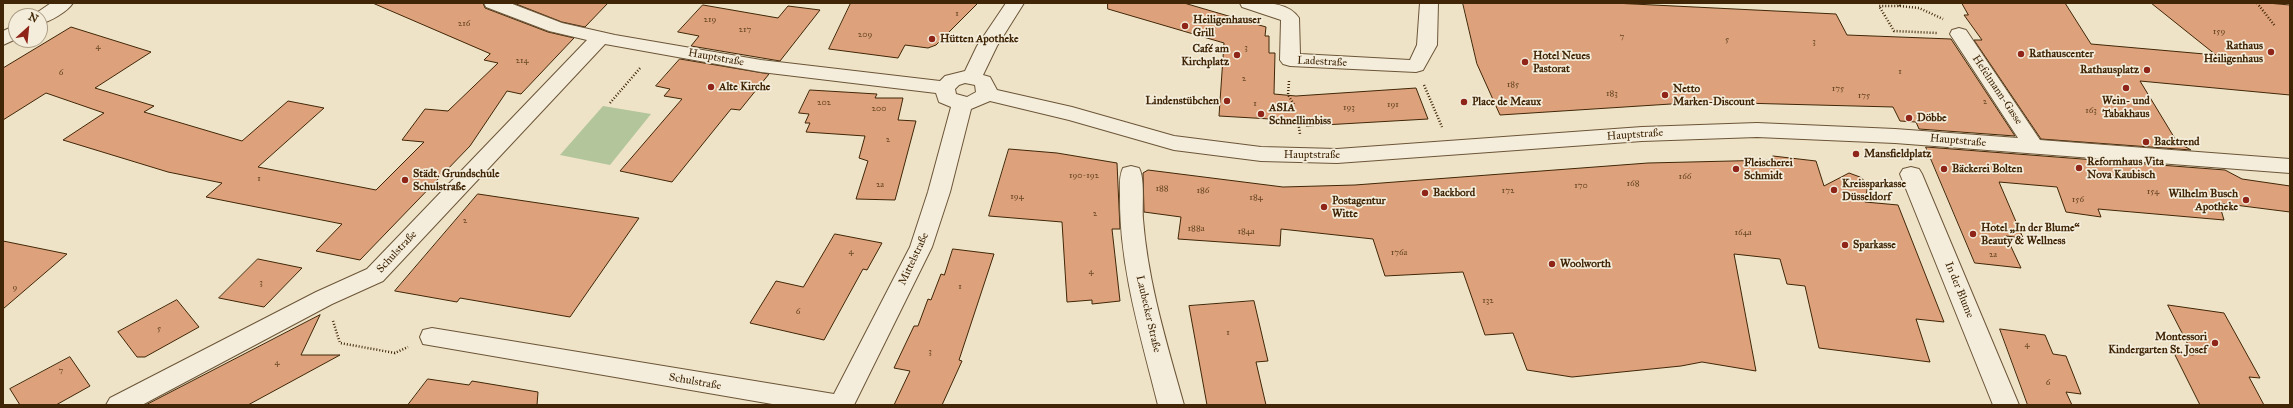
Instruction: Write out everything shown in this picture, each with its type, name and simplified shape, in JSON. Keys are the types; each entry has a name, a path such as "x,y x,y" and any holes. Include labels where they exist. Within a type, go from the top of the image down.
{"street":[{"path":"48,13 64,3"},
{"name":"Hauptstraße","path":"493,3 556,27 600,38 761,66 953,96"},
{"path":"972,77 987,46 1015,3"},
{"name":"Ladestraße","path":"1249,3 1284,13 1290,18 1290,60 1416,66"},
{"path":"1416,66 1427,45 1429,3"},
{"name":"Hefelmann-Gasse","path":"1959,34 2022,126 2034,148"},
{"name":"Schulstraße","path":"119,405 324,298 375,275 600,38"},
{"path":"972,77 984,81 987,89 986,94 977,101 953,96 952,80 972,77"},
{"name":"Hauptstraße","path":"986,94 1065,112 1174,143 1261,154 1337,156 1642,134 1756,130 1864,134 2034,148 2290,166"},
{"name":"Mittelstraße","path":"840,405 921,247 939,192 953,96"},
{"name":"Laubecker Straße","path":"1131,173 1130,194 1140,289 1171,405"},
{"name":"In der Blume","path":"1911,174 2006,405"},
{"name":"Schulstraße","path":"432,337 840,405"}],"path":[{"path":"1897,3 1900,6"},
{"path":"2257,3 2275,26"},
{"path":"1919,8 1879,6 1894,31 1959,34"},
{"path":"610,103 657,48"},
{"path":"1290,60 1288,95 1295,106"},
{"path":"1416,66 1450,148"},
{"path":"324,298 340,343 395,353 432,337"}],"green space":[{"path":"603,106 651,114 610,165 560,155"}],"building":[{"path":"373,3 483,3 485,8 548,32 574,38 521,94 507,91 470,146 360,260 316,251 342,224 206,197 222,183 168,172 63,140 104,113 46,93 3,120 3,68 36,48 48,48 48,41 71,27 151,52 95,88 154,106 144,112 242,141 288,101 324,108 258,167 376,190 424,142 402,140 425,109 448,111 498,63 484,60 490,54"},
{"path":"514,3 608,3 585,27 562,22"},
{"path":"851,3 978,3 936,45 928,48 905,45 898,58 829,49"},
{"path":"1108,3 1184,3 1266,27 1265,36 1269,36 1269,53 1275,53 1274,94 1296,96 1416,88 1428,119 1306,126 1305,121 1219,116 1224,43 1108,9"},
{"path":"1463,3 1613,3 1836,14 1847,35 1951,39 2015,136 1919,129 1916,122 1900,121 1893,107 1702,102 1500,115 1477,64"},
{"path":"1962,3 2065,3 2091,44 2216,55 2151,3 2267,3 2290,5 2290,95 2140,81 2177,142 2191,150 2041,139 1974,40 1982,40 1964,15 1968,15"},
{"path":"703,5 778,18 788,6 820,10 780,61 691,46 699,36 678,32"},
{"path":"680,59 769,74 740,110 731,109 672,182 620,171 682,99 664,96 670,89 656,86"},
{"path":"810,90 877,94 875,98 903,98 898,120 916,121 895,200 856,199 868,161 859,158 865,136 806,132 810,123 805,123 809,114 799,113"},
{"path":"1926,147 2225,170 2242,179 2290,186 2290,212 2219,203 2224,220 2098,209 2101,217 2066,212 2057,187 1999,182 2023,238 2006,236 2021,268 1975,263"},
{"path":"1009,149 1057,153 1117,163 1120,229 1112,229 1120,301 1092,304 1092,300 1067,302 1062,222 989,216"},
{"path":"1773,156 1816,161 1824,186 1849,173 1860,177 1868,184 1865,202 1898,205 1944,322 1916,319 1930,362 1819,348 1805,286 1787,284 1780,259 1734,254 1756,371 1702,362 1681,366 1572,377 1527,370 1513,333 1485,335 1463,272 1385,276 1373,239 1281,229 1280,246 1178,239 1181,217 1144,212 1143,173 1148,170 1283,187 1355,185 1648,163 1774,160"},
{"path":"478,194 639,218 570,317 460,298 457,302 395,291"},
{"path":"835,234 882,243 867,270 863,269 824,340 750,323 776,281 803,287"},
{"path":"3,241 67,254 3,309"},
{"path":"953,249 994,254 959,360 962,361 942,405 894,405 910,371 894,368 914,326 918,326 928,299 931,300 941,274 944,275"},
{"path":"258,259 302,268 264,307 219,298"},
{"path":"177,300 199,327 145,357 137,357 118,332"},
{"path":"1254,301 1268,361 1256,362 1266,405 1207,405 1189,306"},
{"path":"2168,305 2224,313 2260,378 2249,377 2264,405 2200,405 2174,353 2193,355"},
{"path":"320,315 301,355 340,355 248,405 146,405"},
{"path":"2000,329 2045,335 2053,354 2066,356 2081,394 2066,392 2072,405 2028,405"},
{"path":"70,357 90,386 56,405 20,405 10,389"},
{"path":"428,379 469,385 472,381 538,392 537,405 408,405"}],"place":[{"name":"Heiligenhauser Grill","path":"1185,26"},
{"name":"Hütten Apotheke","path":"932,39"},
{"name":"Rathaus Heiligenhaus","path":"2271,52"},
{"name":"Rathauscenter","path":"2021,54"},
{"name":"Café am Kirchplatz","path":"1237,55"},
{"name":"Hotel Neues Pastorat","path":"1525,62"},
{"name":"Rathausplatz","path":"2147,70"},
{"name":"Alte Kirche","path":"711,87"},
{"name":"Wein- und Tabakhaus","path":"2126,88"},
{"name":"Netto Marken-Discount","path":"1665,95"},
{"name":"Lindenstübchen","path":"1227,101"},
{"name":"Place de Meaux","path":"1464,102"},
{"name":"ASIA Schnellimbiss","path":"1261,114"},
{"name":"Döbbe","path":"1909,118"},
{"name":"Backtrend","path":"2146,142"},
{"name":"Mansfieldplatz","path":"1856,154"},
{"name":"Reformhaus Vita Nova Kaubisch","path":"2079,168"},
{"name":"Fleischerei Schmidt","path":"1736,169"},
{"name":"Bäckerei Bolten","path":"1944,169"},
{"name":"Städt. Grundschule Schulstraße","path":"405,180"},
{"name":"Kreissparkasse Düsseldorf","path":"1834,190"},
{"name":"Backbord","path":"1425,193"},
{"name":"Wilhelm Busch Apotheke","path":"2246,200"},
{"name":"Postagentur Witte","path":"1324,207"},
{"name":"Hotel „In der Blume“ Beauty & Wellness","path":"1973,234"},
{"name":"Sparkasse","path":"1845,245"},
{"name":"Woolworth","path":"1552,264"},
{"name":"Montessori Kindergarten St. Josef","path":"2215,343"}]}
